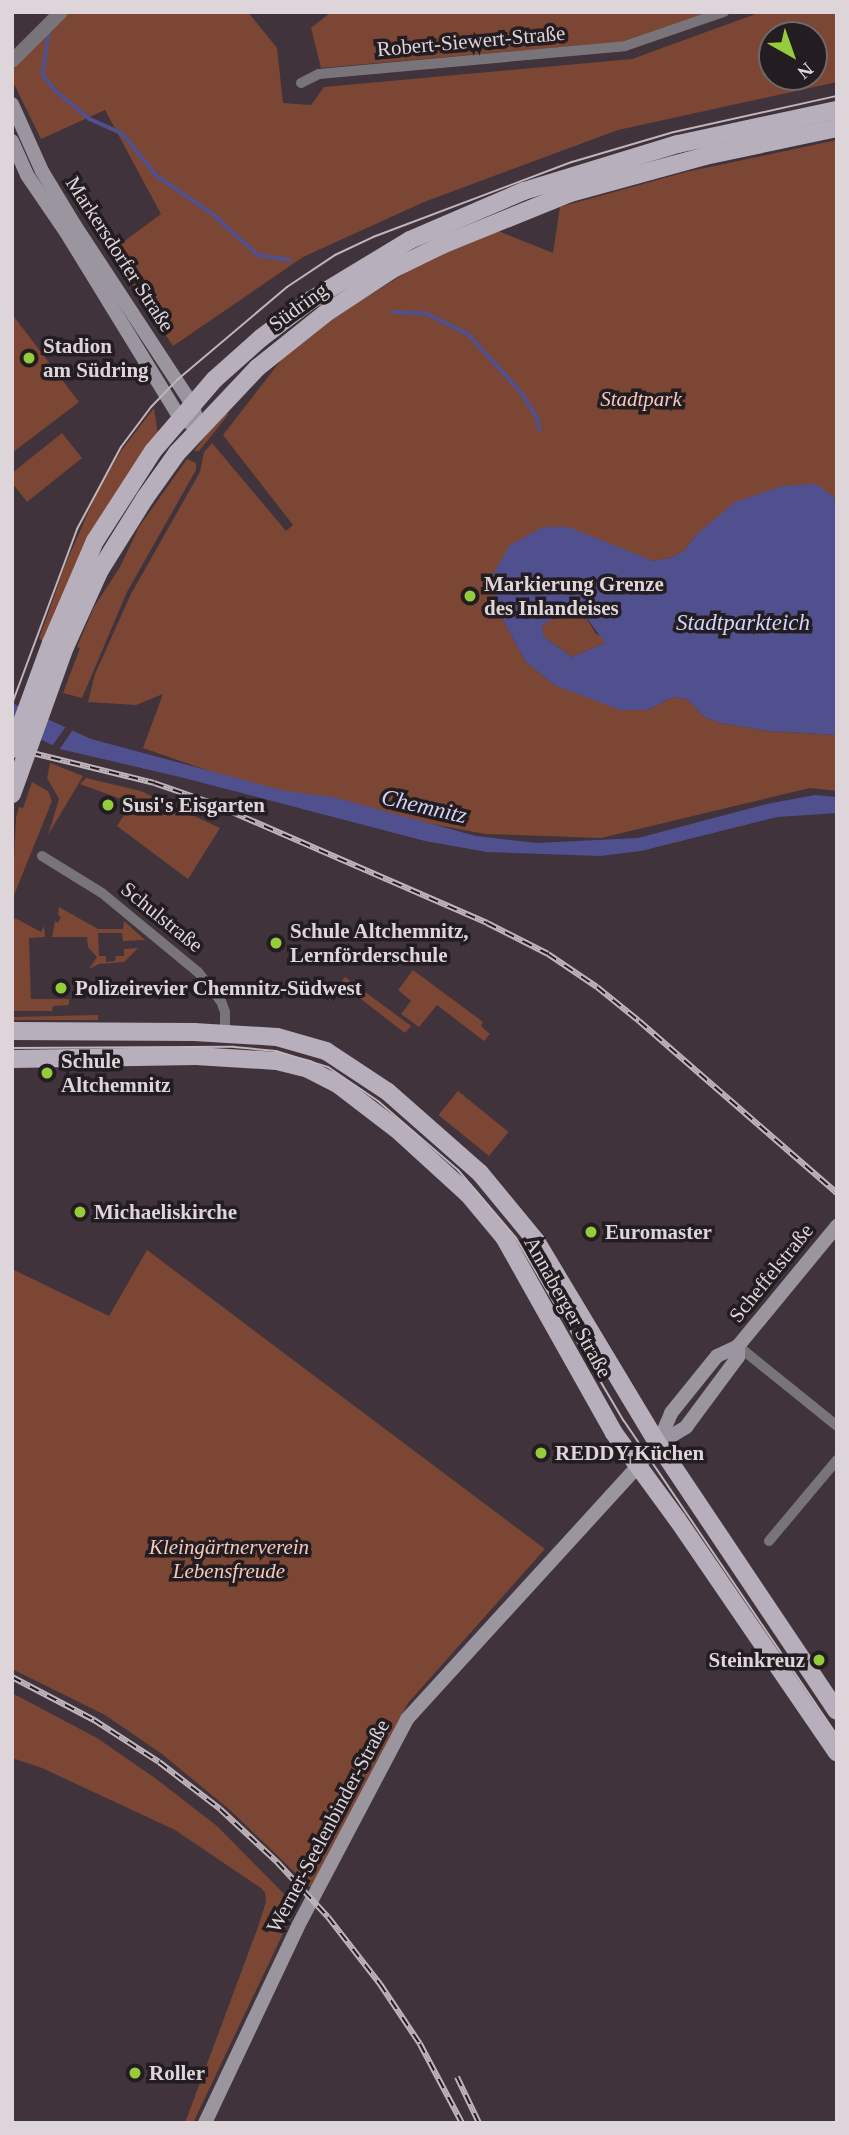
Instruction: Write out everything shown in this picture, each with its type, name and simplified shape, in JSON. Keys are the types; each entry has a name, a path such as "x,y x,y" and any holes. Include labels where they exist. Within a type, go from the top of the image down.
{"main road":[{"name":"Markersdorfer Straße","path":"12,104 42,170 74,224 192,404"},
{"name":"Südring","path":"194,424 192,404 286,318 362,267 437,227 524,191 608,164 678,144 837,110"},
{"name":"Südring","path":"12,794 80,571 106,522 142,466 297,335 393,269 442,245 570,193 632,175 837,128"},
{"name":"Markersdorfer Straße","path":"12,141 27,175 194,424"},
{"name":"Südring","path":"12,750 58,645"},
{"name":"Annaberger Straße","path":"13,1031 225,1033 277,1037 326,1051 377,1083 466,1159 498,1192 536,1241 648,1456 837,1753"},
{"name":"Annaberger Straße","path":"12,1059 257,1058 308,1069 354,1095 444,1171 504,1237 534,1287 592,1397 648,1456 837,1711"},
{"name":"Scheffelstraße","path":"648,1456 671,1412 717,1356 738,1346 837,1226"},
{"name":"Scheffelstraße","path":"648,1456 686,1427 738,1357 738,1346"},
{"name":"Werner-Seelenbinder-Straße","path":"205,2123 297,1928 407,1720 648,1456"}],"street":[{"path":"12,61 61,12"},
{"name":"Robert-Siewert-Straße","path":"301,83 319,74 625,46 723,12"},
{"name":"Schulstraße","path":"41,856 102,893 198,972 221,1001 225,1012 225,1033"},
{"path":"738,1346 837,1426"},
{"path":"769,1541 837,1460"}],"green space":[{"path":"69,12 248,12 277,48 283,103 311,105 324,87 632,59 761,12 837,12 837,82 828,84 828,21 758,21 758,91 796,91 618,130 424,202 303,257 173,346 111,251 161,214 105,110 41,139 12,80 12,71"},
{"path":"331,12 709,12 621,42 321,68 311,28"},
{"name":"Stadtpark","path":"837,140 837,512 834,497 697,534 684,551 670,558 653,561 633,554 497,609 525,661 554,685 648,710 673,697 687,699 704,717 720,723 768,731 837,735 837,791 810,788 601,838 485,834 281,796 143,748 163,694 136,705 88,702 95,674 131,594 200,472 204,452 212,443 286,531 293,525 223,435 282,359 331,319 423,262 498,231 553,253 560,207 686,172"},
{"name":"Stadion am Südring","path":"12,314 79,402 12,453"},
{"path":"154,408 158,435 46,641 39,639 64,568 97,492 121,451"},
{"path":"226,410 228,415 199,451 194,451"},
{"path":"62,433 82,458 27,502 12,483 12,473"},
{"path":"187,459 196,463 196,470 127,592 82,698 63,693 80,648 77,647 94,607 120,567 139,527"},
{"path":"577,609 584,614 596,634 603,637 605,643 572,657 544,637 541,625 568,610"},
{"path":"50,763 83,776 48,835 59,799 47,778"},
{"path":"86,778 141,791 220,828 188,879 117,826 132,803 80,784"},
{"path":"32,782 48,791 52,801 12,900 16,817 19,807 23,808"},
{"path":"59,907 98,929 123,929 124,921 145,940 123,941 122,933 98,933 99,956 106,956 106,962 115,961 116,956 124,956 124,949 138,948 124,962 99,964 89,969 97,957 88,947 87,937 52,937 55,921 58,923 61,917 58,915"},
{"path":"15,918 41,932 44,926 45,937 29,938 31,999 69,999 69,1005 53,1006 52,1011 12,1011 12,926"},
{"path":"413,970 483,1022 481,1026 490,1034 484,1041 437,1005 419,1027 401,1014 411,1001 398,990"},
{"path":"345,977 411,1026 405,1033 340,983"},
{"path":"98,1015 98,1020 12,1020 12,1017"},
{"path":"458,1091 509,1132 489,1156 438,1115"},
{"name":"Kleingärtnerverein Lebensfreude","path":"147,1250 545,1549 408,1703 311,1888 230,1810 162,1754 105,1715 12,1669 12,1269 109,1316"},
{"path":"12,1693 97,1738 155,1778 217,1826 296,1906 193,2123 185,2123 258,1927 266,1902 265,1893 175,1830 42,1768 12,1758"}],"water":[{"name":"Stadtparkteich","path":"816,484 834,497 837,512 837,735 768,731 720,723 704,717 687,699 673,697 648,710 620,710 554,685 525,661 497,609 492,576 510,545 543,527 569,527 653,561 670,558 684,551 697,534 735,502 783,486","holes":["577,609 584,614 605,643 572,657 544,637 542,625 568,610"]},
{"path":"12,703 91,739 285,791 333,797 476,836 537,843 638,838 767,804 815,795 837,797 837,813 777,817 641,851 600,856 487,852 425,841 180,777 60,749 12,725"}],"pier":[{"path":"67,725 74,728 59,750 52,746"}],"waterway":[{"path":"49,33 43,75 56,91 90,119 123,134 157,176 213,214 258,255 290,260"},
{"path":"393,312 427,314 468,334 522,393 538,420 540,430"}],"tram line":[{"path":"12,704 77,529 121,447 151,407 177,380 287,287 335,255 373,237 572,162 674,132 837,96"},
{"path":"12,1048 234,1047 276,1051 328,1067 378,1101 458,1170 516,1238 624,1421 837,1736"}],"railway":[{"path":"12,748 154,783 209,802 487,923 548,954 597,987 639,1021 837,1193"},
{"path":"12,1677 94,1720 159,1762 220,1809 277,1862 328,1917 380,1984 420,2044 462,2123"},
{"path":"457,2077 479,2123"}],"place":[{"name":"Stadion am Südring","path":"29,358"},
{"name":"Markierung Grenze des Inlandeises","path":"470,596"},
{"name":"Susi's Eisgarten","path":"108,805"},
{"name":"Schule Altchemnitz, Lernförderschule","path":"276,943"},
{"name":"Polizeirevier Chemnitz-Südwest","path":"61,988"},
{"name":"Schule Altchemnitz","path":"47,1073"},
{"name":"Michaeliskirche","path":"80,1212"},
{"name":"Euromaster","path":"591,1232"},
{"name":"REDDY Küchen","path":"541,1453"},
{"name":"Steinkreuz","path":"819,1660"},
{"name":"Roller","path":"135,2073"}],"water label":[{"name":"Chemnitz","path":"424,807"}]}
